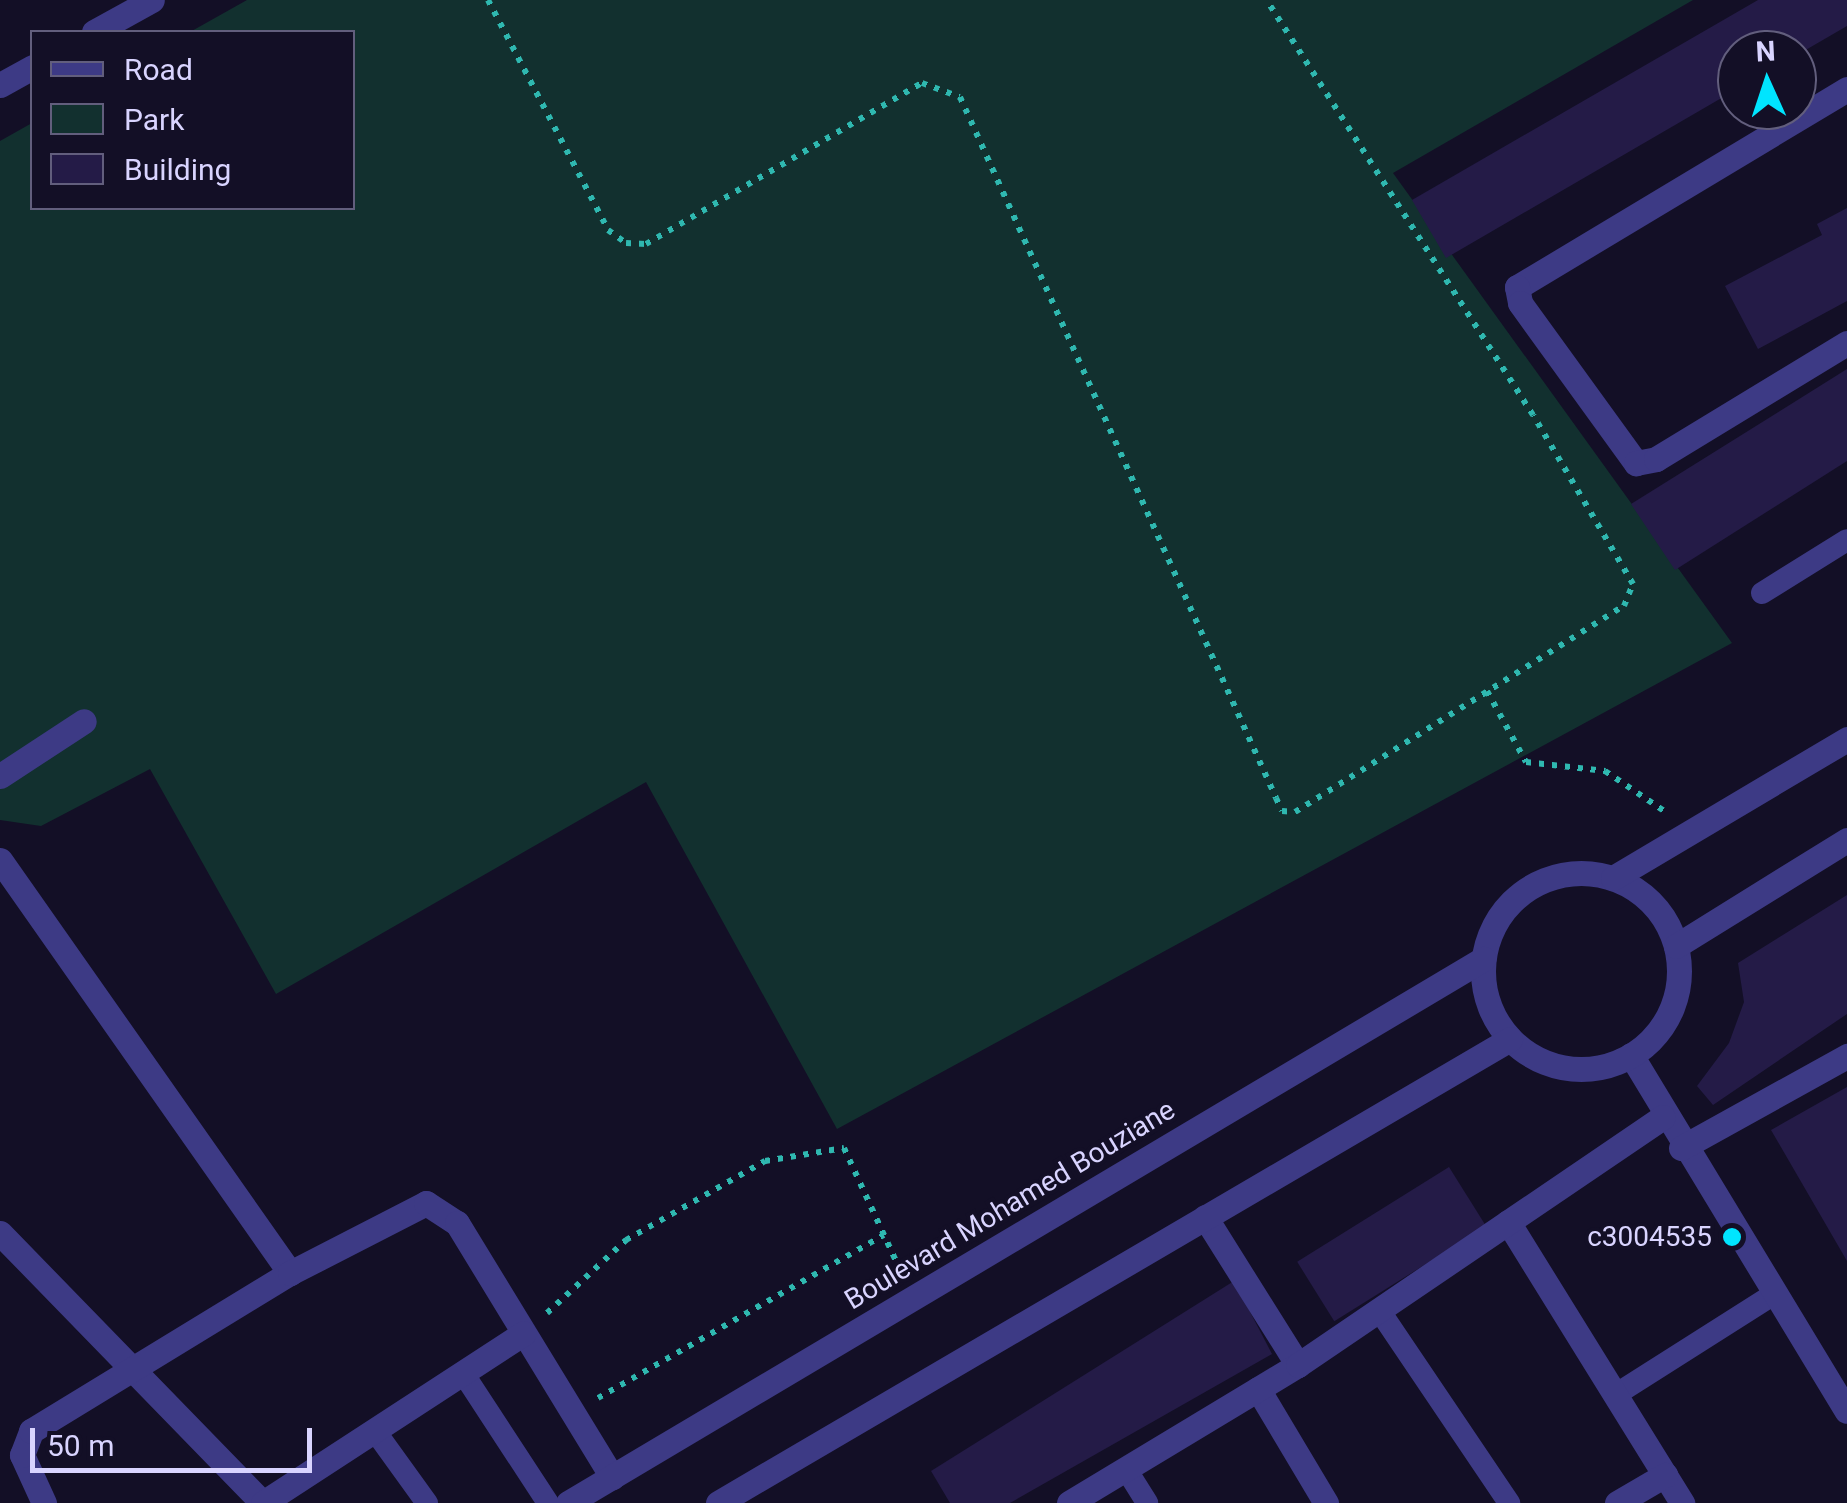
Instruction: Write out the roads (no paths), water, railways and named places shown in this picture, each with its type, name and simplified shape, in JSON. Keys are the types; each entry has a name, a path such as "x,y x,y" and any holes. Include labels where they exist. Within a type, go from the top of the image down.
{"street":[{"path":"98,30 152,0"},
{"path":"0,84 30,67"},
{"path":"1847,89 1517,287 1520,304 1636,463 1656,458 1847,343"},
{"path":"0,776 84,721"},
{"path":"1613,878 1847,739"},
{"path":"1676,946 1847,840"},
{"path":"0,860 290,1274"},
{"path":"1578,873 1613,878 1640,892 1676,946 1679,979 1671,1009 1655,1036 1630,1056 1600,1067 1567,1068 1536,1058 1510,1038 1492,1015 1483,959 1504,909 1544,880 1578,873"},
{"name":"Boulevard Mohamed Bouziane","path":"568,1503 1483,959"},
{"path":"718,1503 1510,1038"},
{"path":"1630,1056 1681,1148 1847,1411"},
{"path":"1681,1148 1847,1056"},
{"path":"1069,1503 1298,1365 1663,1117"},
{"path":"44,1503 22,1455 31,1431 290,1274 426,1203 457,1223 612,1478"},
{"path":"1205,1217 1298,1365"},
{"path":"1508,1222 1682,1503"},
{"path":"0,1233 263,1503 524,1333"},
{"path":"1258,1389 1326,1503"},
{"path":"1617,1503 1664,1475"}],"lane":[{"path":"1762,592 1847,540"},
{"path":"1614,1395 1774,1294"},
{"path":"1379,1310 1510,1503"},
{"path":"463,1372 548,1503"},
{"path":"374,1431 427,1503"},
{"path":"1126,1469 1147,1503"}],"place":[{"name":"c3004535","path":"1732,1237"}]}
